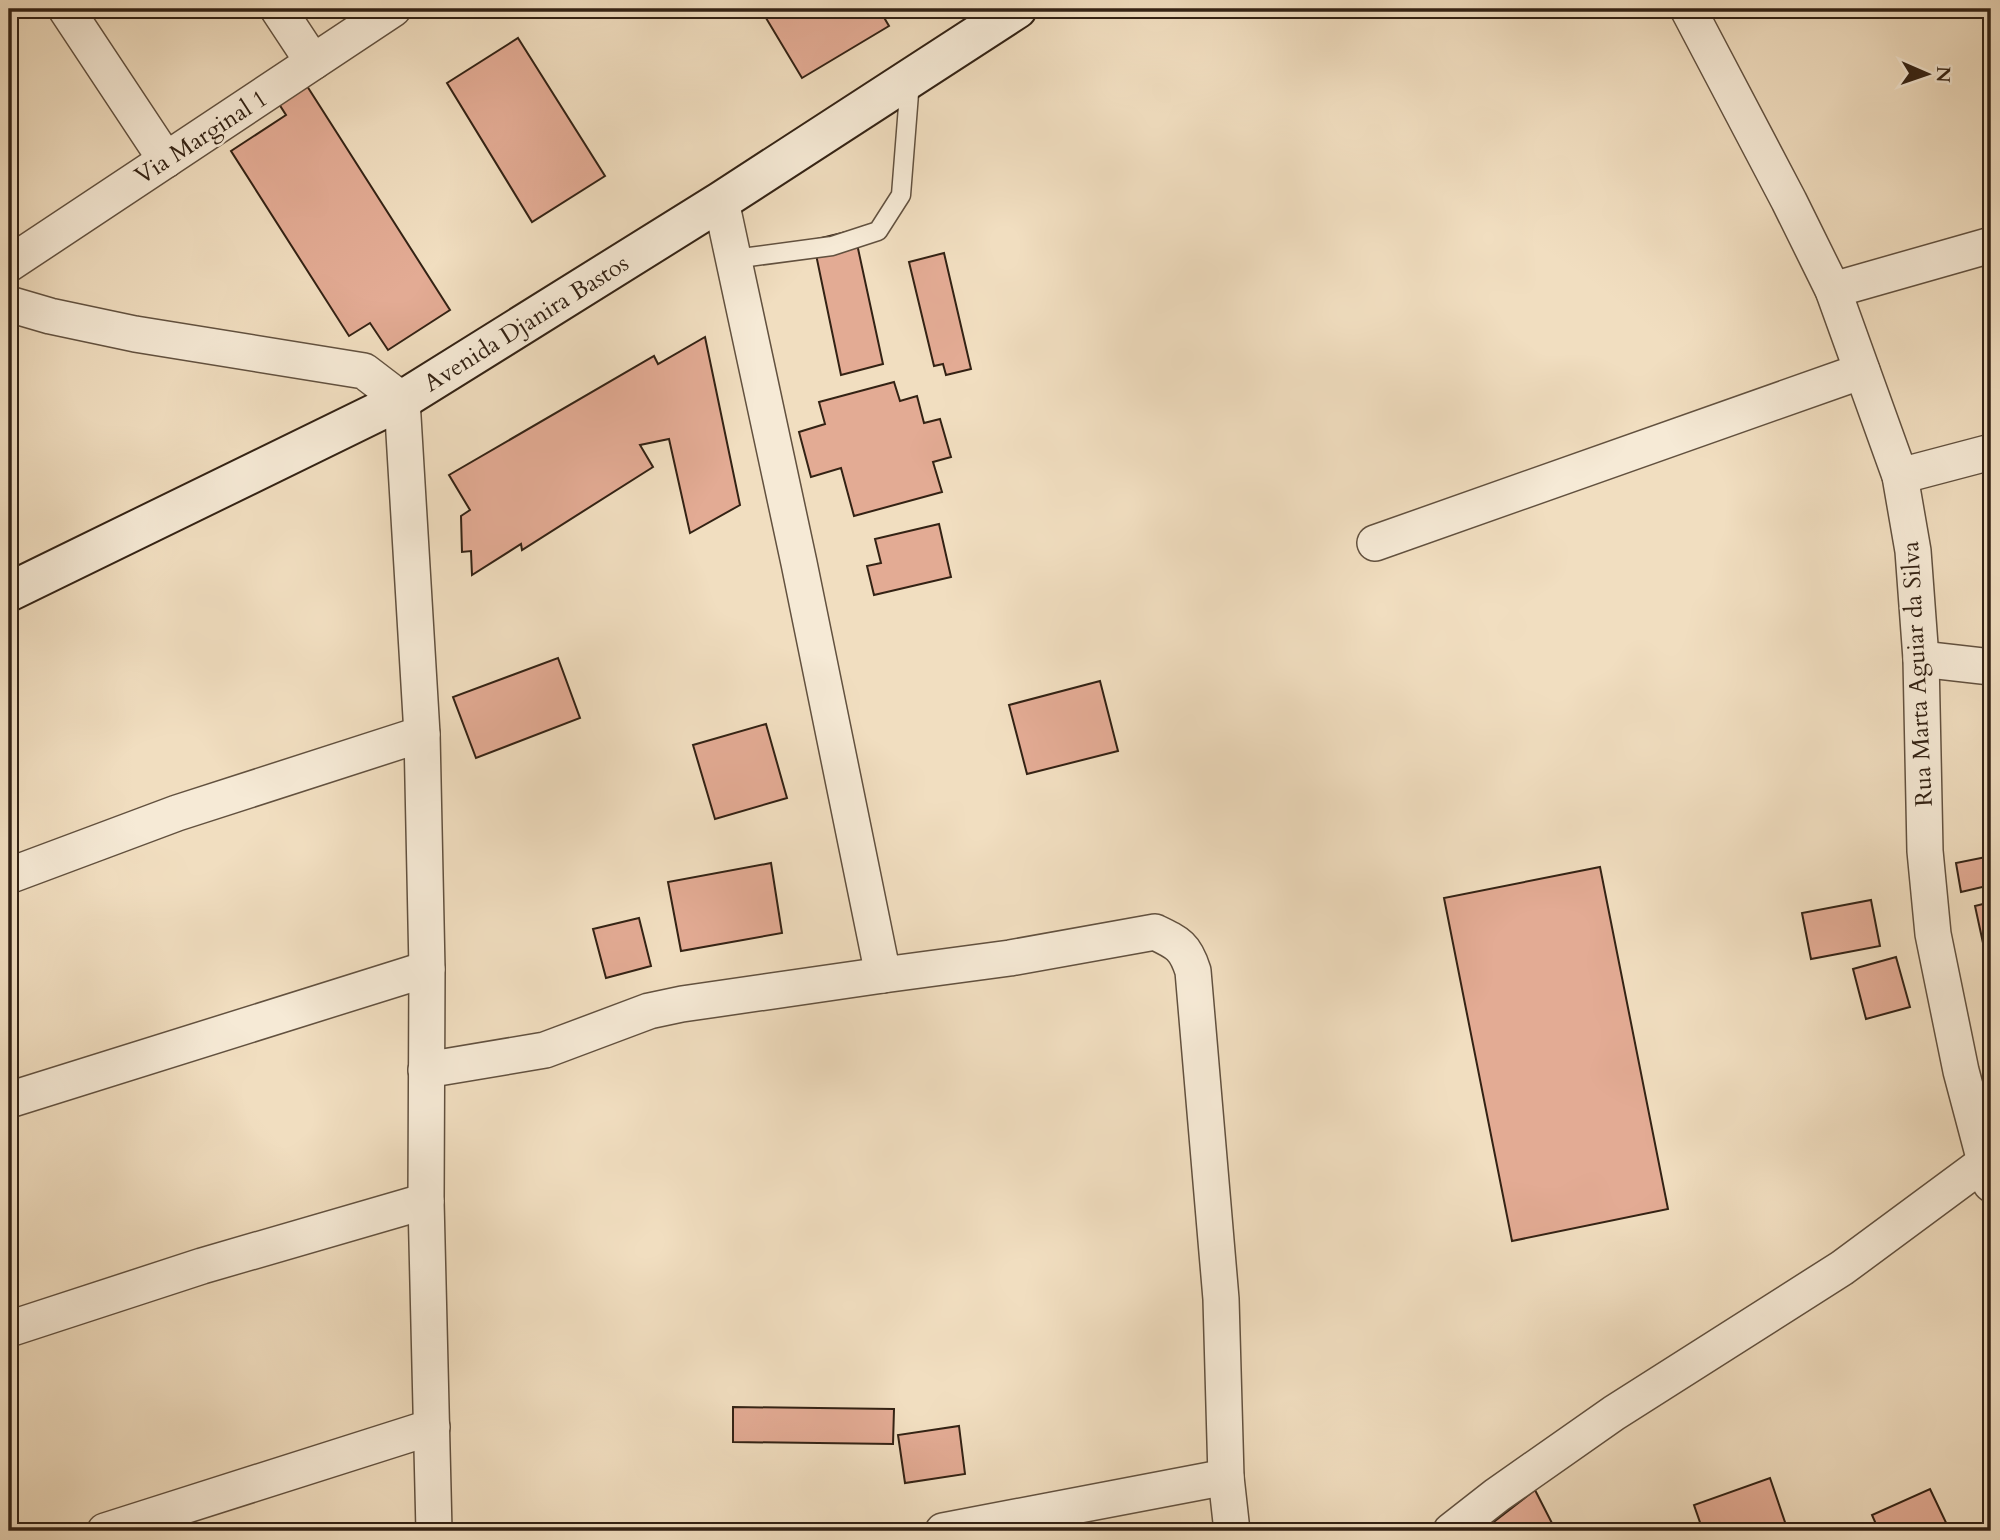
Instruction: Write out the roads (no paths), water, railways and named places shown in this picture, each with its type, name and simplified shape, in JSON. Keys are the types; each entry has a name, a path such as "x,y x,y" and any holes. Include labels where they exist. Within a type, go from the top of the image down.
{"main road":[{"name":"Avenida Djanira Bastos","path":"9,593 402,400 721,201 1017,9"}],"street":[{"path":"66,9 166,160"},
{"path":"278,9 313,62"},
{"name":"Via Marginal 1","path":"9,264 393,9"},
{"name":"Rua Marta Aguiar da Silva","path":"1699,17 1832,289 1900,476 1913,551 1921,659 1925,851 1933,934 1961,1071 1988,1174"},
{"path":"721,201 799,563 883,975"},
{"path":"1832,289 1991,245"},
{"path":"9,304 50,316 135,334 363,371 402,400 422,734 427,969 426,1201 434,1531"},
{"path":"1375,543 1862,371"},
{"path":"1900,476 1991,452"},
{"path":"1921,659 1988,672"},
{"path":"11,876 177,813 422,734"},
{"path":"426,1070 545,1050 649,1011 682,1003 1010,958 1155,932 1171,939 1187,952 1193,971 1221,1299 1226,1477 1232,1531"},
{"path":"9,1100 427,969"},
{"path":"1451,1531 1497,1495 1614,1413 1988,1174"},
{"path":"9,1329 202,1266 426,1201"},
{"path":"105,1531 432,1427"},
{"path":"943,1531 1226,1477"}],"lane":[{"path":"734,259 832,246 878,231 901,195 910,79"}]}
